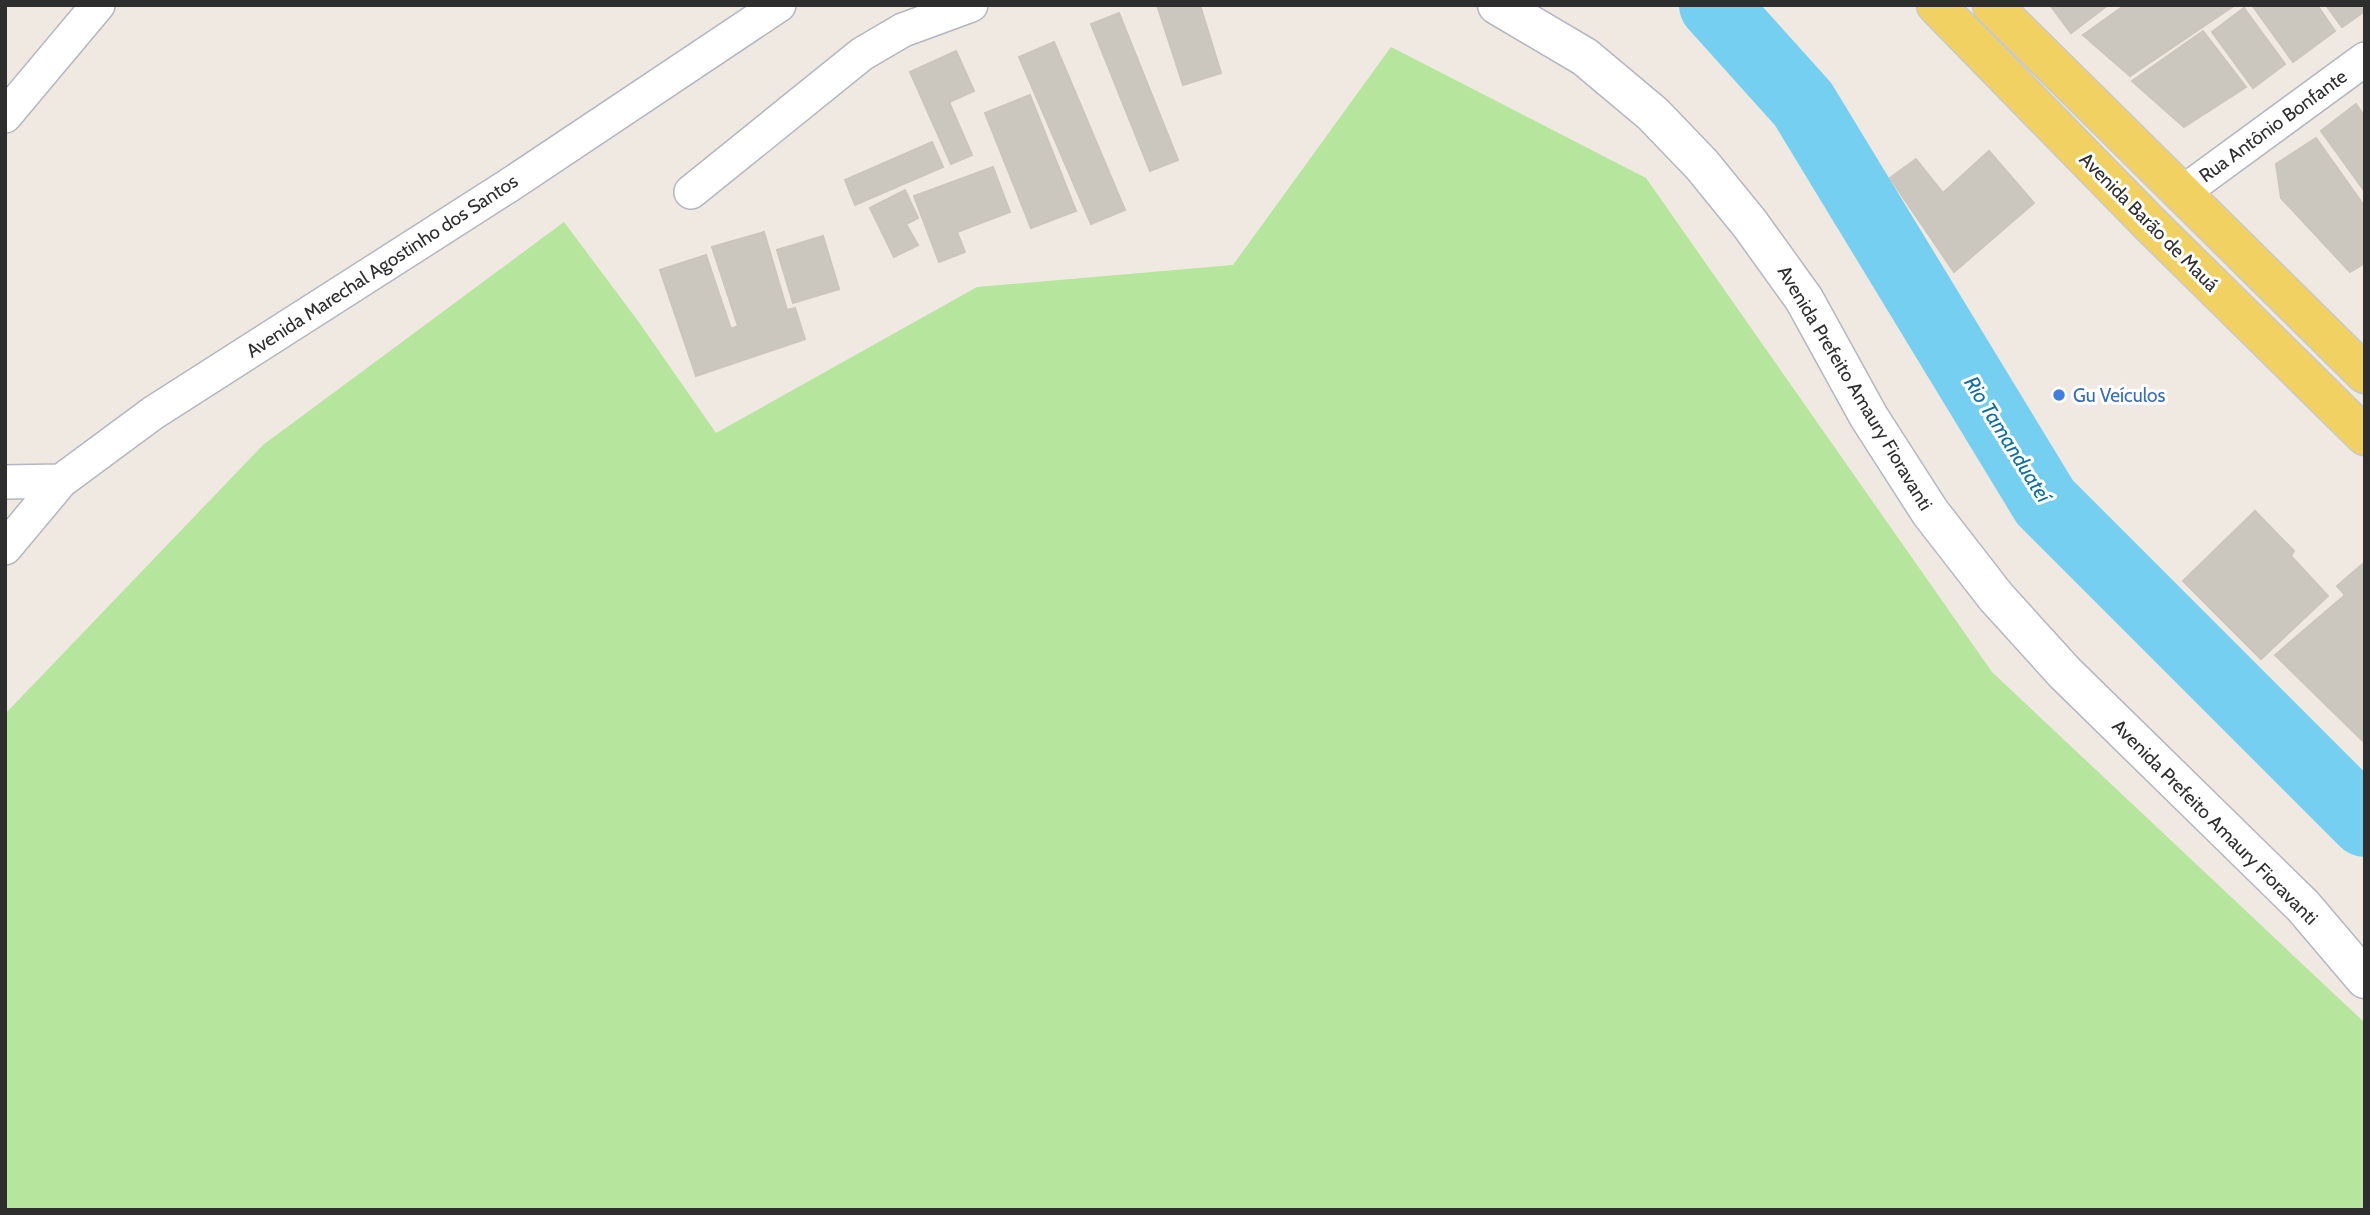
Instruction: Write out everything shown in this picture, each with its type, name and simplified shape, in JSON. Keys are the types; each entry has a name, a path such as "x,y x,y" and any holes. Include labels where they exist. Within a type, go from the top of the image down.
{"main road":[{"name":"Avenida Barão de Mauá","path":"1936,5 2149,223 2365,436"},
{"path":"1992,5 2365,374"}],"street":[{"path":"5,116 98,5"},
{"name":"Avenida Marechal Agostinho dos Santos","path":"5,548 61,481 153,413 508,186 779,5"},
{"path":"691,192 862,54 903,30 971,5"},
{"name":"Avenida Prefeito Amaury Fioravanti","path":"1497,5 1585,57 1653,114 1702,165 1750,224 1804,299 1869,417 1930,512 1996,597 2066,673 2303,906 2365,979"},
{"name":"Rua Antônio Bonfante","path":"2182,193 2365,59"},
{"path":"5,482 61,481"}],"green space":[{"path":"1391,47 1646,178 1992,672 2365,1023 2365,1210 5,1210 5,714 263,445 564,222 638,321 716,433 977,287 1233,265"}],"building":[{"path":"1157,5 1200,5 1221,73 1183,85"},
{"path":"2050,5 2108,5 2071,33"},
{"path":"2125,5 2235,5 2130,76 2083,35"},
{"path":"2252,5 2317,5 2335,31 2293,62"},
{"path":"2326,5 2365,5 2365,11 2342,27"},
{"path":"2244,8 2285,64 2253,88 2212,32"},
{"path":"1119,13 1178,160 1150,171 1091,24"},
{"path":"2203,31 2246,87 2184,127 2132,81"},
{"path":"1054,42 1125,210 1091,224 1019,57"},
{"path":"956,51 974,91 949,102 972,155 951,164 910,72"},
{"path":"1030,95 1076,211 1031,228 985,113"},
{"path":"2356,104 2365,117 2365,192 2321,131"},
{"path":"2316,138 2365,207 2365,263 2350,272 2281,198 2276,164"},
{"path":"932,142 943,167 855,205 845,180"},
{"path":"1989,151 2034,203 1954,272 1890,178 1916,159 1943,193"},
{"path":"993,167 1010,212 957,232 965,252 939,262 914,196"},
{"path":"905,190 918,218 906,224 918,245 894,257 870,208"},
{"path":"764,232 787,310 795,308 805,339 696,376 660,270 706,255 731,329 738,326 712,247"},
{"path":"823,236 839,289 793,303 777,250"},
{"path":"2255,511 2294,551 2291,556 2328,596 2261,659 2183,581"},
{"path":"2365,562 2365,743 2275,655 2345,595 2337,586"}],"waterway":[{"name":"Rio Tamanduateí","path":"1714,5 1803,104 2045,502 2365,822"}],"place":[{"name":"Gu Veículos","path":"2059,395"}]}
